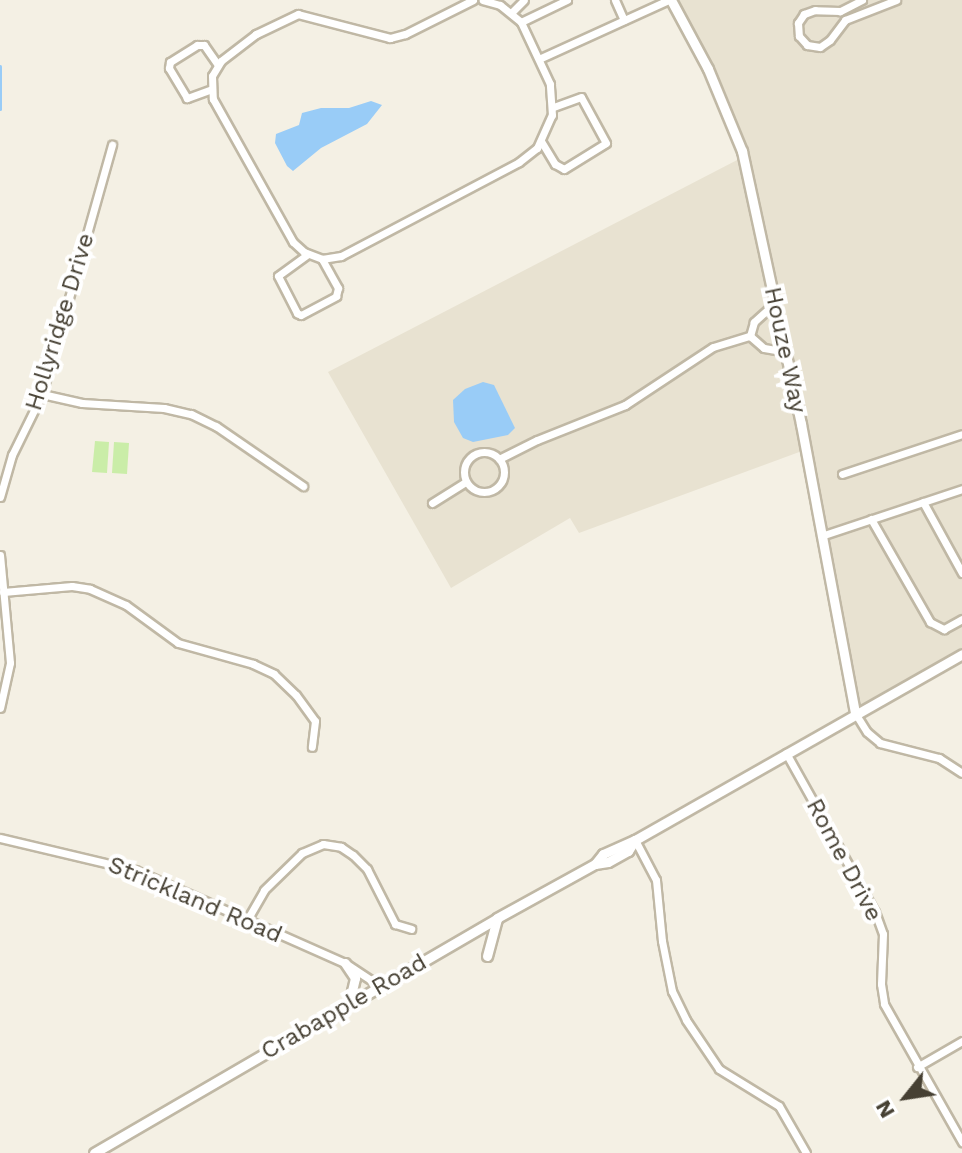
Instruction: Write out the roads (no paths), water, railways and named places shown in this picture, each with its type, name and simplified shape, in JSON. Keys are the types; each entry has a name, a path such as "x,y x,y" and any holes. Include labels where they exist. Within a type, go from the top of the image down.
{"street":[{"path":"471,0 405,34 390,38 310,15 286,17 229,52 218,65 212,76 213,99 293,242 308,254 322,259 341,256 376,240 519,162 541,141 553,107 550,84 541,58 521,22 511,13 483,0"},
{"path":"511,13 524,0"},
{"path":"521,22 567,0"},
{"path":"615,0 624,20"},
{"path":"541,58 670,0"},
{"name":"Houze Way","path":"670,0 708,69 742,151 776,302 855,713"},
{"path":"862,0 840,11 815,10 804,14 798,23 799,36 807,45 820,47 830,40 845,20 896,0"},
{"path":"840,11 845,20"},
{"path":"212,89 187,98 169,68 170,62 197,45 204,45 218,65"},
{"path":"541,141 555,164 564,169 606,143 581,97 553,107"},
{"name":"Hollyridge Drive","path":"0,497 12,455 42,394 112,145"},
{"path":"308,254 278,276 297,313 301,315 336,296 338,288 322,259"},
{"path":"750,336 754,322 776,302"},
{"path":"750,336 764,348 786,352"},
{"path":"499,459 537,440 625,405 713,347 728,340 750,336"},
{"path":"42,394 82,403 164,408 191,414 216,426 303,486"},
{"path":"842,474 962,434"},
{"path":"488,452 499,459 503,479 495,489 482,493 466,482 464,469 475,454 488,452"},
{"path":"432,503 466,482"},
{"path":"821,536 962,489"},
{"path":"923,502 962,573"},
{"path":"871,519 934,627 944,629 962,619"},
{"path":"0,555 10,663 0,708"},
{"path":"3,592 72,586 90,589 126,605 178,643 253,664 274,674 296,695 315,721 312,747"},
{"name":"Crabapple Road","path":"94,1153 497,918 595,864 608,862 628,851 635,840 962,654"},
{"path":"855,713 867,732 880,743 939,758 962,773"},
{"name":"Rome Drive","path":"786,753 875,912 883,934 881,984 884,1004 962,1142"},
{"name":"Strickland Road","path":"0,838 135,870 345,963 380,986"},
{"path":"635,840 656,880 662,941 672,991 686,1020 719,1069 779,1106 806,1153"},
{"path":"247,920 264,890 302,853 323,844 341,847 353,855 367,869 395,924 411,929"},
{"path":"487,956 497,918"},
{"path":"345,963 355,978 349,1004"},
{"path":"917,1067 962,1041"},
{"path":"108,1153 115,1141"}],"water":[{"path":"371,101 382,105 367,124 321,148 293,171 287,166 275,143 276,134 299,125 302,113 321,108 349,108"},
{"path":"483,382 494,385 515,428 508,435 473,442 463,438 454,422 453,400 465,389"}],"waterway":[{"path":"0,66 0,109"}]}
